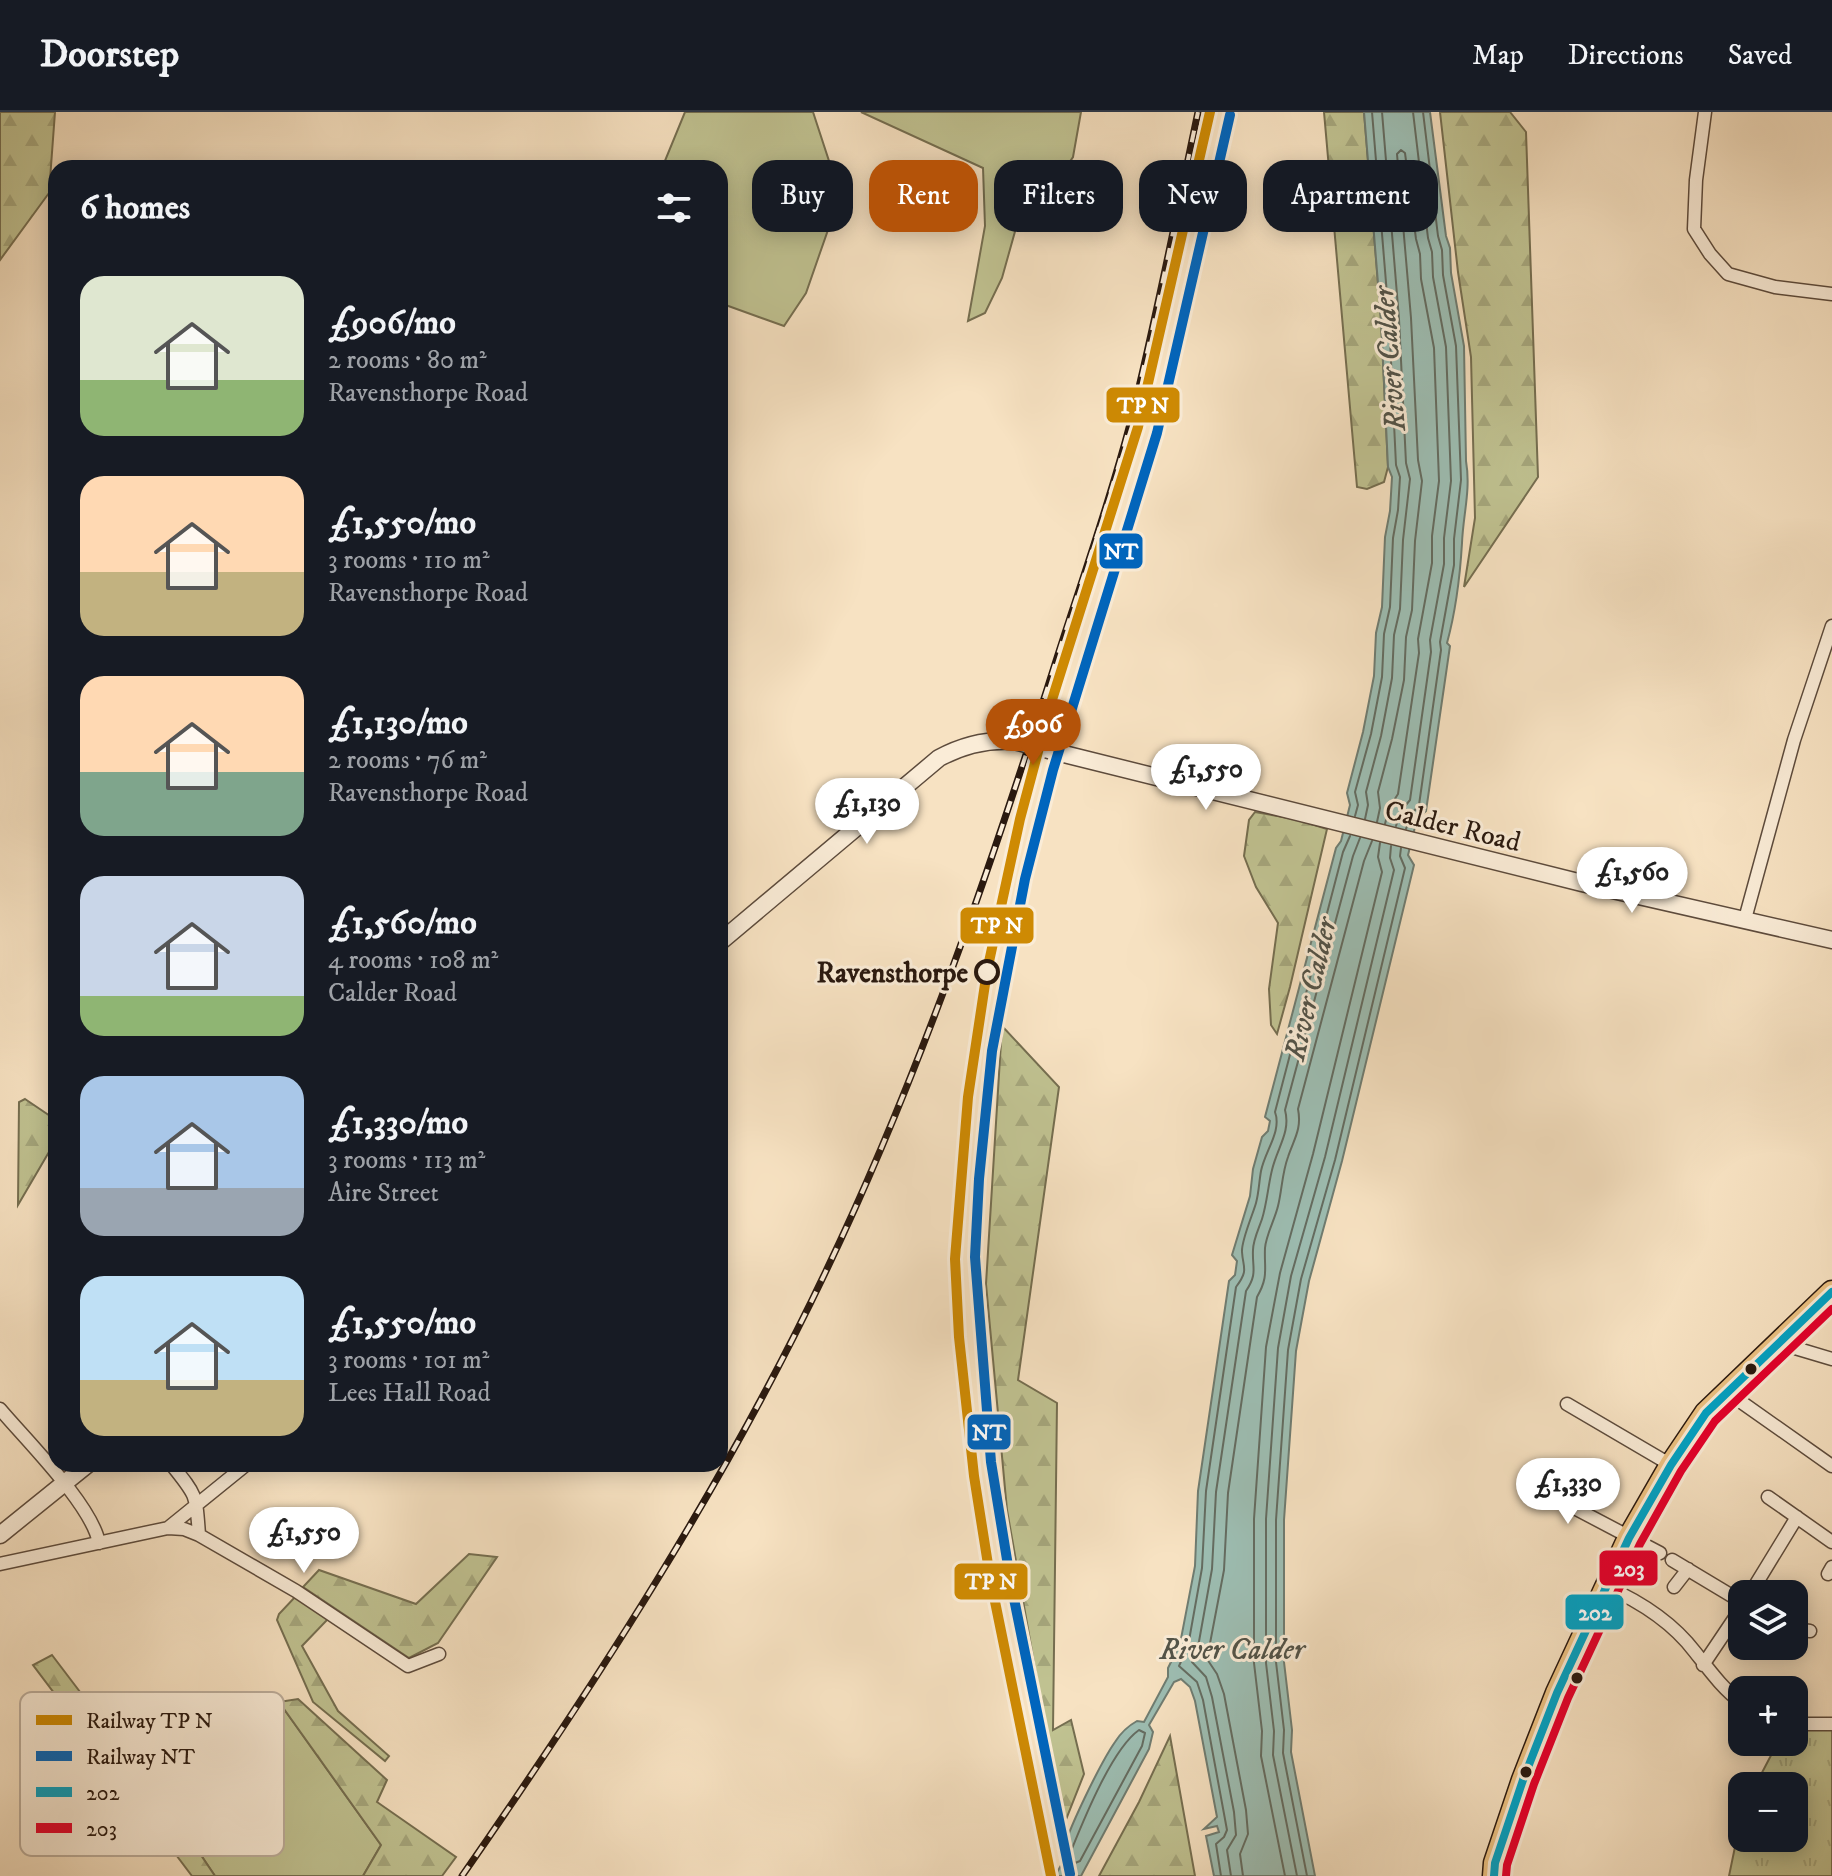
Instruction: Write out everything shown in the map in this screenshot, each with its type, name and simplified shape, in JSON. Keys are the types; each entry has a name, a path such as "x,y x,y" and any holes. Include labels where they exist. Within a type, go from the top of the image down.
{"highway":[{"path":"1494,1876 1495,1863 1557,1693 1629,1538 1671,1465 1697,1423 1832,1292"}],"street":[{"path":"1705,112 1696,180 1694,229 1710,254 1728,274 1775,287 1832,294"},
{"path":"1745,919 1794,740 1832,626"},
{"name":"Calder Road","path":"728,935 939,758 954,750 992,739 1014,741 1296,814 1832,940"},
{"path":"1785,1340 1795,1348 1832,1359"},
{"path":"1727,1392 1832,1466"},
{"path":"1567,1404 1671,1465"},
{"path":"0,1409 48,1465"},
{"path":"54,1472 96,1528 99,1543"},
{"path":"0,1535 78,1472"},
{"path":"177,1472 198,1504 199,1535"},
{"path":"168,1528 237,1472"},
{"path":"1525,1482 1629,1538 1643,1542 1728,1595"},
{"path":"1768,1497 1832,1542"},
{"path":"1759,1580 1797,1517"},
{"path":"0,1564 168,1528 184,1529 296,1591 408,1666 439,1654"},
{"path":"1674,1587 1688,1569"},
{"path":"1605,1586 1647,1606 1728,1689"},
{"path":"1703,1665 1728,1626"},
{"path":"1808,1724 1832,1724"}],"green space":[{"path":"0,112 55,112 51,160 48,160 48,194 0,260"},
{"path":"685,112 813,112 829,160 752,160 752,232 827,232 806,293 784,326 728,306 728,160 665,160"},
{"path":"861,112 1081,112 1071,160 994,160 994,232 1015,232 1002,278 985,313 968,321 985,226 983,168 978,166 978,160 966,160"},
{"path":"1324,112 1364,112 1368,160 1328,160"},
{"path":"1440,112 1510,112 1526,132 1538,477 1464,587 1475,518 1471,357"},
{"path":"1335,232 1374,232 1388,467 1384,482 1367,489 1357,487"},
{"path":"1255,812 1327,829 1277,1034 1271,1025 1269,989 1278,923 1256,887 1244,856 1249,820"},
{"path":"1002,1026 1059,1087 1018,1380 1057,1403 1053,1730 1071,1720 1084,1774 1063,1827 1007,1510 986,1284"},
{"path":"25,1099 48,1115 48,1154 18,1205 19,1102"},
{"path":"469,1554 497,1557 438,1643 409,1658 303,1587 319,1570 416,1604"},
{"path":"295,1597 328,1619 302,1646 338,1711 389,1756 385,1761 313,1702 277,1620"},
{"path":"52,1655 80,1692 53,1692 33,1665"},
{"path":"298,1699 387,1780 377,1802 456,1857 442,1876 363,1876 381,1845 284,1709 284,1701"},
{"path":"284,1709 381,1845 363,1876 215,1876 202,1856 284,1856"},
{"path":"1808,1724 1832,1724 1832,1876 1729,1876 1734,1852 1808,1852 1808,1772 1762,1772 1771,1756 1808,1756"},
{"path":"1170,1736 1195,1876 1099,1876 1139,1802"},
{"path":"177,1856 202,1856 215,1876 192,1876"}],"water":[{"name":"River Calder","path":"1364,112 1430,112 1436,160 1368,160"},
{"name":"River Calder","path":"1438,174 1464,346 1468,482 1459,581 1447,643 1450,646 1426,811 1417,819 1408,855 1414,865 1342,1161 1309,1281 1296,1351 1284,1520 1284,1662 1292,1730 1291,1752 1315,1876 1214,1876 1206,1836 1219,1832 1217,1826 1204,1829 1217,1817 1195,1701 1190,1687 1181,1679 1174,1682 1149,1725 1153,1732 1149,1749 1081,1876 1055,1876 1064,1860 1062,1855 1070,1831 1101,1765 1124,1730 1137,1721 1144,1722 1168,1677 1168,1668 1180,1644 1195,1566 1198,1491 1229,1281 1235,1275 1237,1261 1232,1255 1250,1196 1253,1169 1262,1137 1268,1131 1270,1121 1265,1117 1350,805 1347,793 1374,676 1392,477 1388,467 1374,232 1438,232"}],"railway":[{"path":"728,1458 787,1350 860,1197 922,1048 978,895 1113,485 1148,346 1198,112"},
{"path":"462,1876 609,1656 720,1472"}],"transit line":[{"path":"1051,1876 990,1577 974,1476 959,1337 955,1259 968,1097 987,971 1020,819 1051,703 1138,427 1210,112"},
{"name":"202","path":"1494,1876 1495,1863 1523,1780 1557,1693 1629,1538 1671,1465 1706,1413 1832,1292"},
{"name":"203","path":"1506,1876 1534,1784 1568,1698 1640,1544 1681,1471 1715,1421 1832,1309"}],"rail line":[{"name":"NT","path":"1070,1874 1011,1584 991,1462 975,1257 979,1179 992,1051 1025,879 1053,770 1157,433 1230,115"}],"place":[{"name":"Ravensthorpe","path":"987,972"}]}
